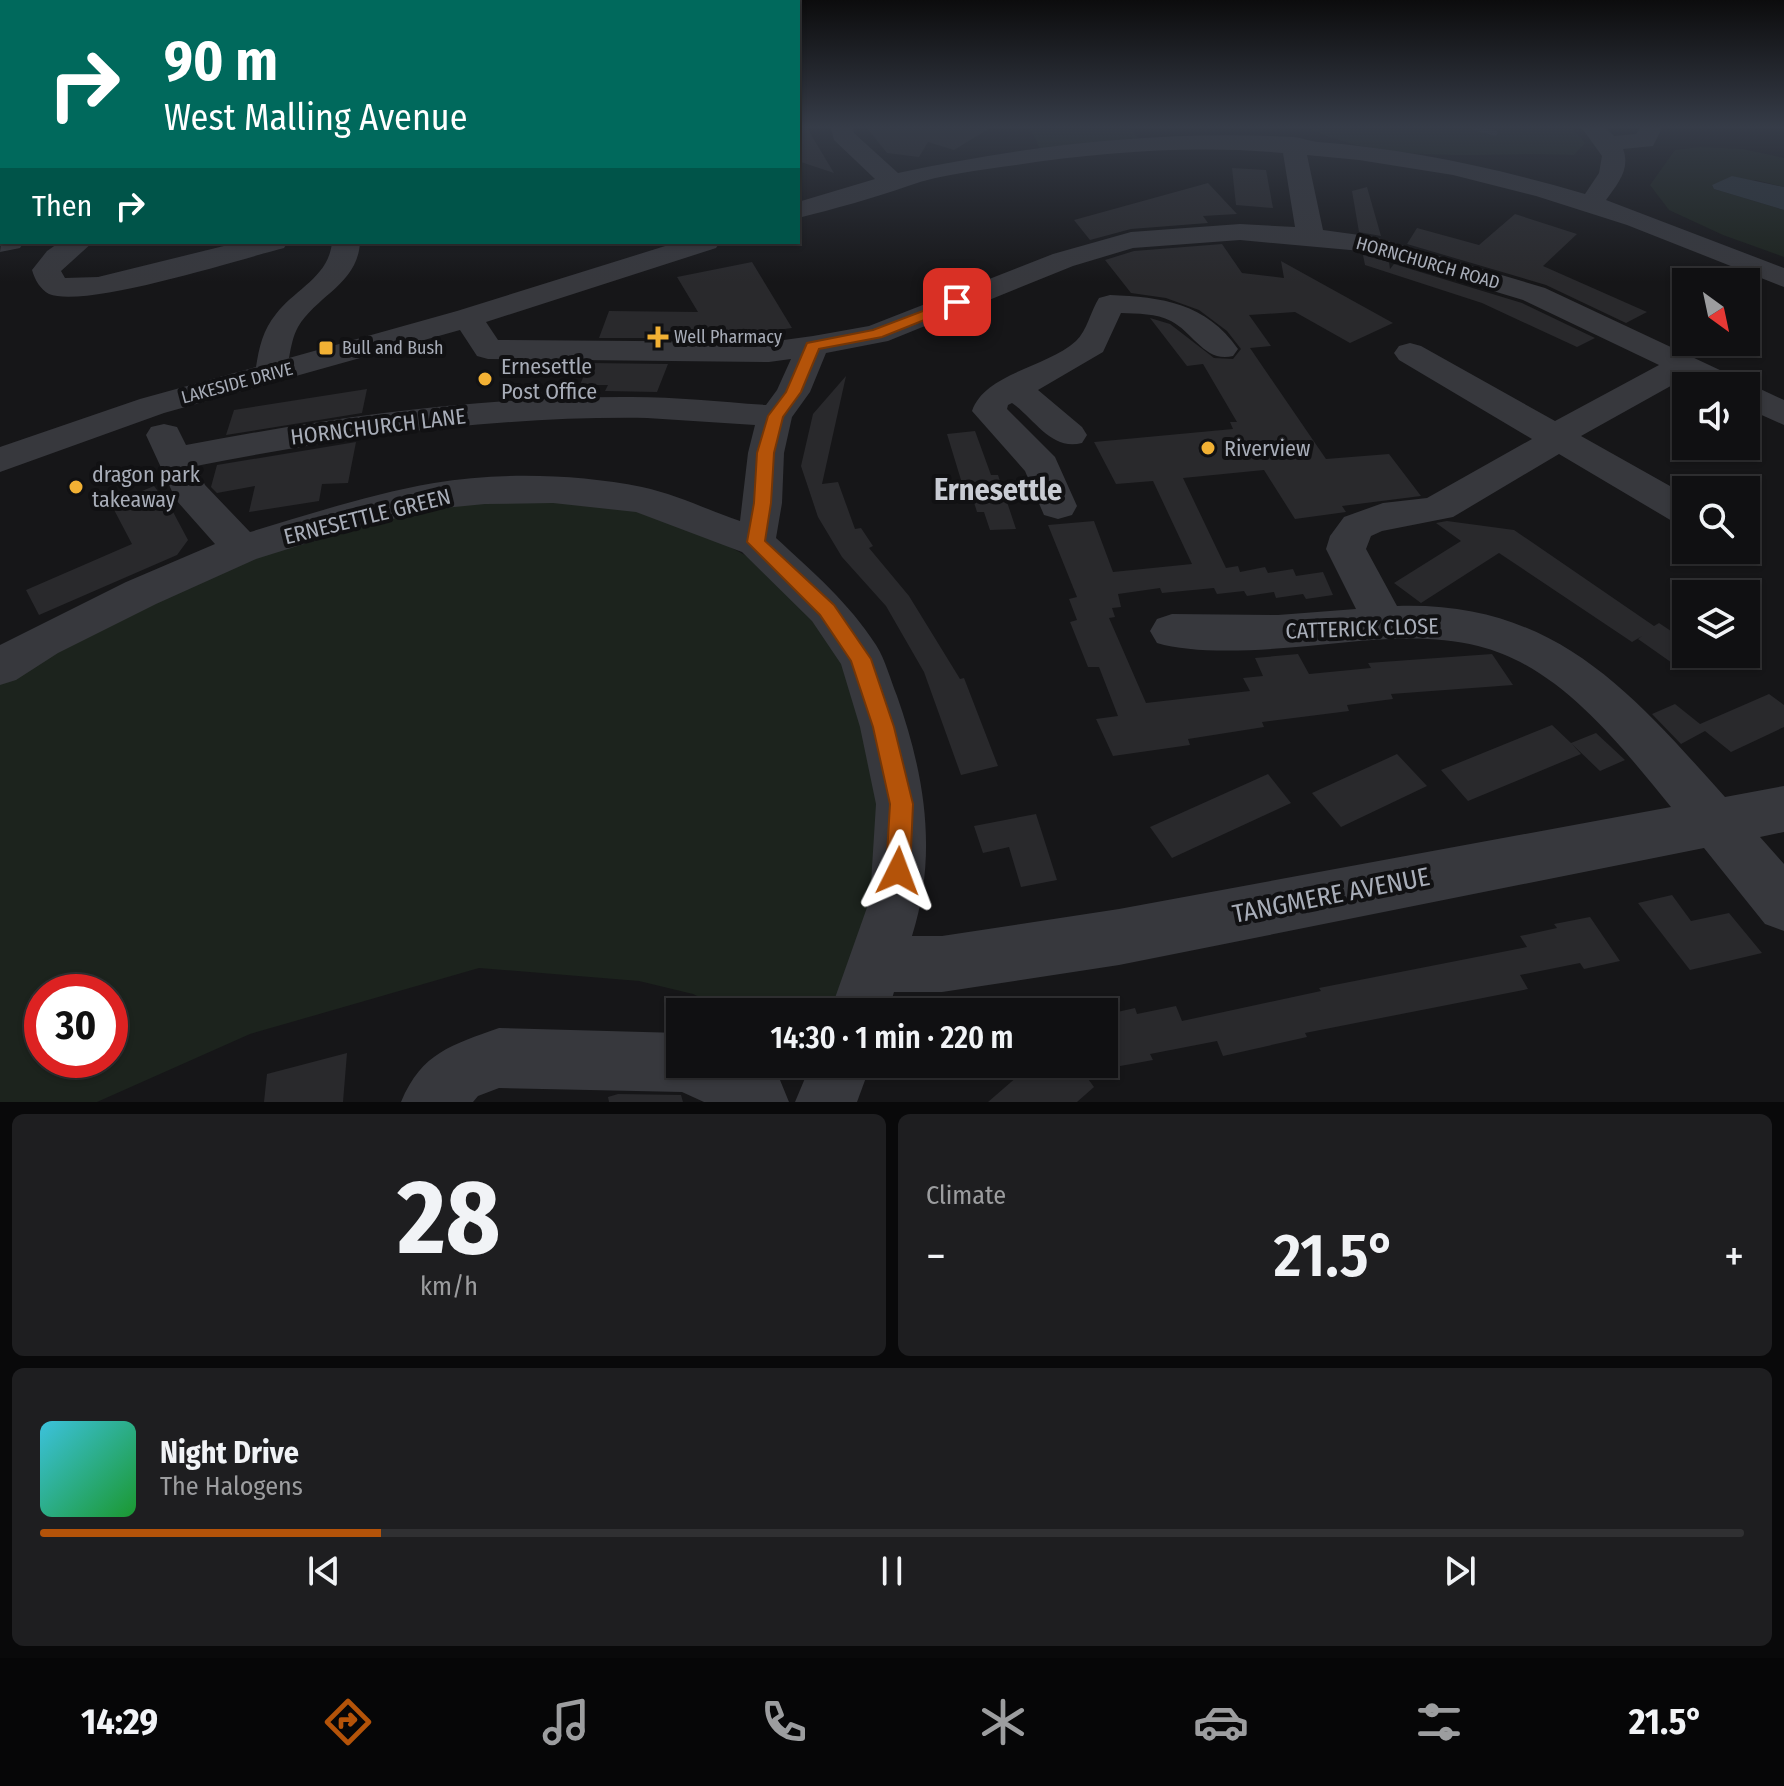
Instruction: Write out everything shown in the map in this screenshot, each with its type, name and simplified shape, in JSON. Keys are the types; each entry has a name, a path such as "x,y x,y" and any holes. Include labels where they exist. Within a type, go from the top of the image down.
{"street":[{"path":"890,179 894,183"},
{"path":"800,209 913,179"},
{"path":"1300,179 1310,235"},
{"path":"1505,179 1591,203 1784,278"},
{"path":"1591,203 1608,179"},
{"name":"HORNCHURCH ROAD","path":"468,318 488,349 769,352 877,334 1063,260 1131,240 1240,232 1310,235 1364,243 1534,294 1702,372"},
{"path":"76,244 57,257 46,270 49,279 58,287 98,286 266,244"},
{"path":"271,373 276,341 287,320 334,274 343,261 346,244"},
{"name":"LAKESIDE DRIVE","path":"0,460 152,406 468,318 700,244"},
{"path":"1063,260 1110,304 1164,306 1196,320 1222,349"},
{"path":"1058,506 1042,466 989,411 993,399 1056,368 1092,345 1110,304"},
{"path":"813,346 793,392 775,416 766,453 763,503 756,542 827,610 844,634 861,659 884,727 901,804 897,899 868,988"},
{"path":"1410,353 1672,504"},
{"path":"1381,624 1374,598 1346,549 1347,540 1357,525 1385,515 1423,514 1439,508 1686,364"},
{"path":"1012,387 1036,404 1069,435"},
{"path":"1760,401 1784,414"},
{"path":"152,406 189,491 242,549"},
{"name":"HORNCHURCH LANE","path":"174,459 303,433 502,412 631,407 775,416"},
{"name":"ERNESETTLE GREEN","path":"0,667 43,641 127,600 242,549 350,516 434,496 485,491 553,490 641,500 756,542"},
{"name":"CATTERICK CLOSE","path":"1172,631 1289,631 1441,623 1486,631 1551,656 1608,702 1716,822 1784,905"},
{"name":"TANGMERE AVENUE","path":"868,988 942,964 1119,937 1784,809"},
{"path":"432,1102 457,1074 499,1058 666,1063"},
{"path":"720,1078 758,1102"},
{"path":"826,1102 835,1078"}],"shaded area":[{"path":"1654,179 1784,179 1784,187 1756,180 1712,185 1714,189 1784,210 1784,257 1723,235 1669,210 1650,185"},
{"path":"1724,179 1748,179 1784,187 1784,210 1714,189 1712,185"},
{"path":"523,497 636,510 723,543 761,564 799,597 851,676 884,809 877,891 843,998 701,998 639,981 479,968 250,1034 97,1102 0,1102 0,678 253,556 425,506"}],"building":[{"path":"1233,179 1268,179 1273,208 1236,205"},
{"path":"1208,183 1237,214 1203,216 1208,223 1131,229 1090,240 1074,220"},
{"path":"1367,187 1381,236 1359,232 1352,191"},
{"path":"1515,214 1577,234 1543,266 1647,312 1626,323 1546,285 1407,244 1417,228 1479,245"},
{"path":"1222,244 1242,273 1284,278 1281,261 1393,323 1350,343 1295,312 1249,315 1271,346 1250,348 1326,459 1389,454 1421,496 1342,506 1346,512 1295,519 1264,470 1183,478 1226,568 1238,566 1240,572 1265,567 1268,573 1293,569 1296,576 1323,572 1333,595 1306,599 1303,594 1276,598 1274,592 1247,596 1244,591 1217,594 1214,588 1162,593 1160,588 1118,594 1121,607 1112,608 1115,617 1109,618 1146,703 1250,691 1243,678 1263,676 1255,658 1298,654 1309,674 1371,668 1368,663 1492,654 1513,685 1391,694 1393,699 1347,705 1349,711 1262,722 1264,727 1188,739 1190,745 1113,756 1096,719 1118,716 1099,667 1088,667 1070,622 1077,620 1069,599 1077,597 1048,525 1094,521 1113,572 1192,564 1153,481 1116,484 1094,442 1233,429 1230,422 1237,422 1203,364 1187,366 1150,318 1170,324 1214,358 1233,359 1241,349 1227,331 1199,310 1166,298 1131,293 1105,260 1134,251"},
{"path":"1363,255 1389,262 1390,269 1394,264 1522,303 1595,338 1577,347 1482,303 1365,265"},
{"path":"752,262 792,328 748,334 679,334 677,338 599,338 609,311 698,312 677,277"},
{"path":"589,363 668,364 657,392 605,391 608,385 580,385"},
{"path":"846,376 822,484 838,482 855,529 861,528 873,546 869,548 909,596 960,679 964,678 998,766 961,775 924,672 886,606 842,557 818,517 801,466 813,414"},
{"path":"367,389 362,413 226,435 234,410"},
{"path":"975,431 991,475 998,475 1016,529 990,530 984,512 977,512 967,480 961,480 947,434"},
{"path":"356,442 348,483 322,484 319,501 249,512 255,486 217,493 211,487 217,465"},
{"path":"154,486 172,510 188,540 177,555 39,615 26,590 132,544 111,504"},
{"path":"1447,521 1514,530 1654,626 1659,623 1672,632 1672,663 1638,639 1642,636 1632,642 1499,553 1421,603 1394,583 1461,541 1436,523"},
{"path":"1769,694 1784,705 1784,727 1731,752 1705,731 1681,744 1652,714 1675,704 1700,724"},
{"path":"1552,725 1571,743 1596,733 1625,760 1600,771 1572,744 1581,754 1468,801 1441,770"},
{"path":"1397,754 1427,786 1341,827 1312,793"},
{"path":"1268,774 1291,803 1172,858 1150,827"},
{"path":"1036,814 1057,880 1021,887 1009,847 983,853 974,826"},
{"path":"1672,895 1691,921 1729,913 1762,953 1690,970 1638,903"},
{"path":"1590,917 1620,961 1584,969 1580,963 1520,975 1528,989 1305,1033 1307,1037 1223,1056 1217,1041 1150,1054 1153,1060 1118,1066 1118,1012 1135,1008 1137,1014 1176,1006 1182,1021 1321,991 1319,988 1527,947 1520,936 1557,928 1554,924"},
{"path":"347,1053 343,1102 264,1102 267,1074"},
{"path":"1016,1078 1087,1078 1094,1087 1077,1102 988,1102"},
{"path":"618,1094 681,1095 683,1102 609,1102 608,1097"}],"place":[{"name":"Well Pharmacy","path":"658,337"},
{"name":"Bull and Bush","path":"326,348"},
{"name":"Ernesettle Post Office","path":"485,379"},
{"name":"Riverview","path":"1208,448"},
{"name":"dragon park takeaway","path":"76,487"}],"district":[{"name":"Ernesettle","path":"998,490"}],"route":[{"path":"898,871 901,804 884,727 861,659 827,610 756,542 763,503 766,453 775,416 793,392 813,346 877,334 957,302"}]}
